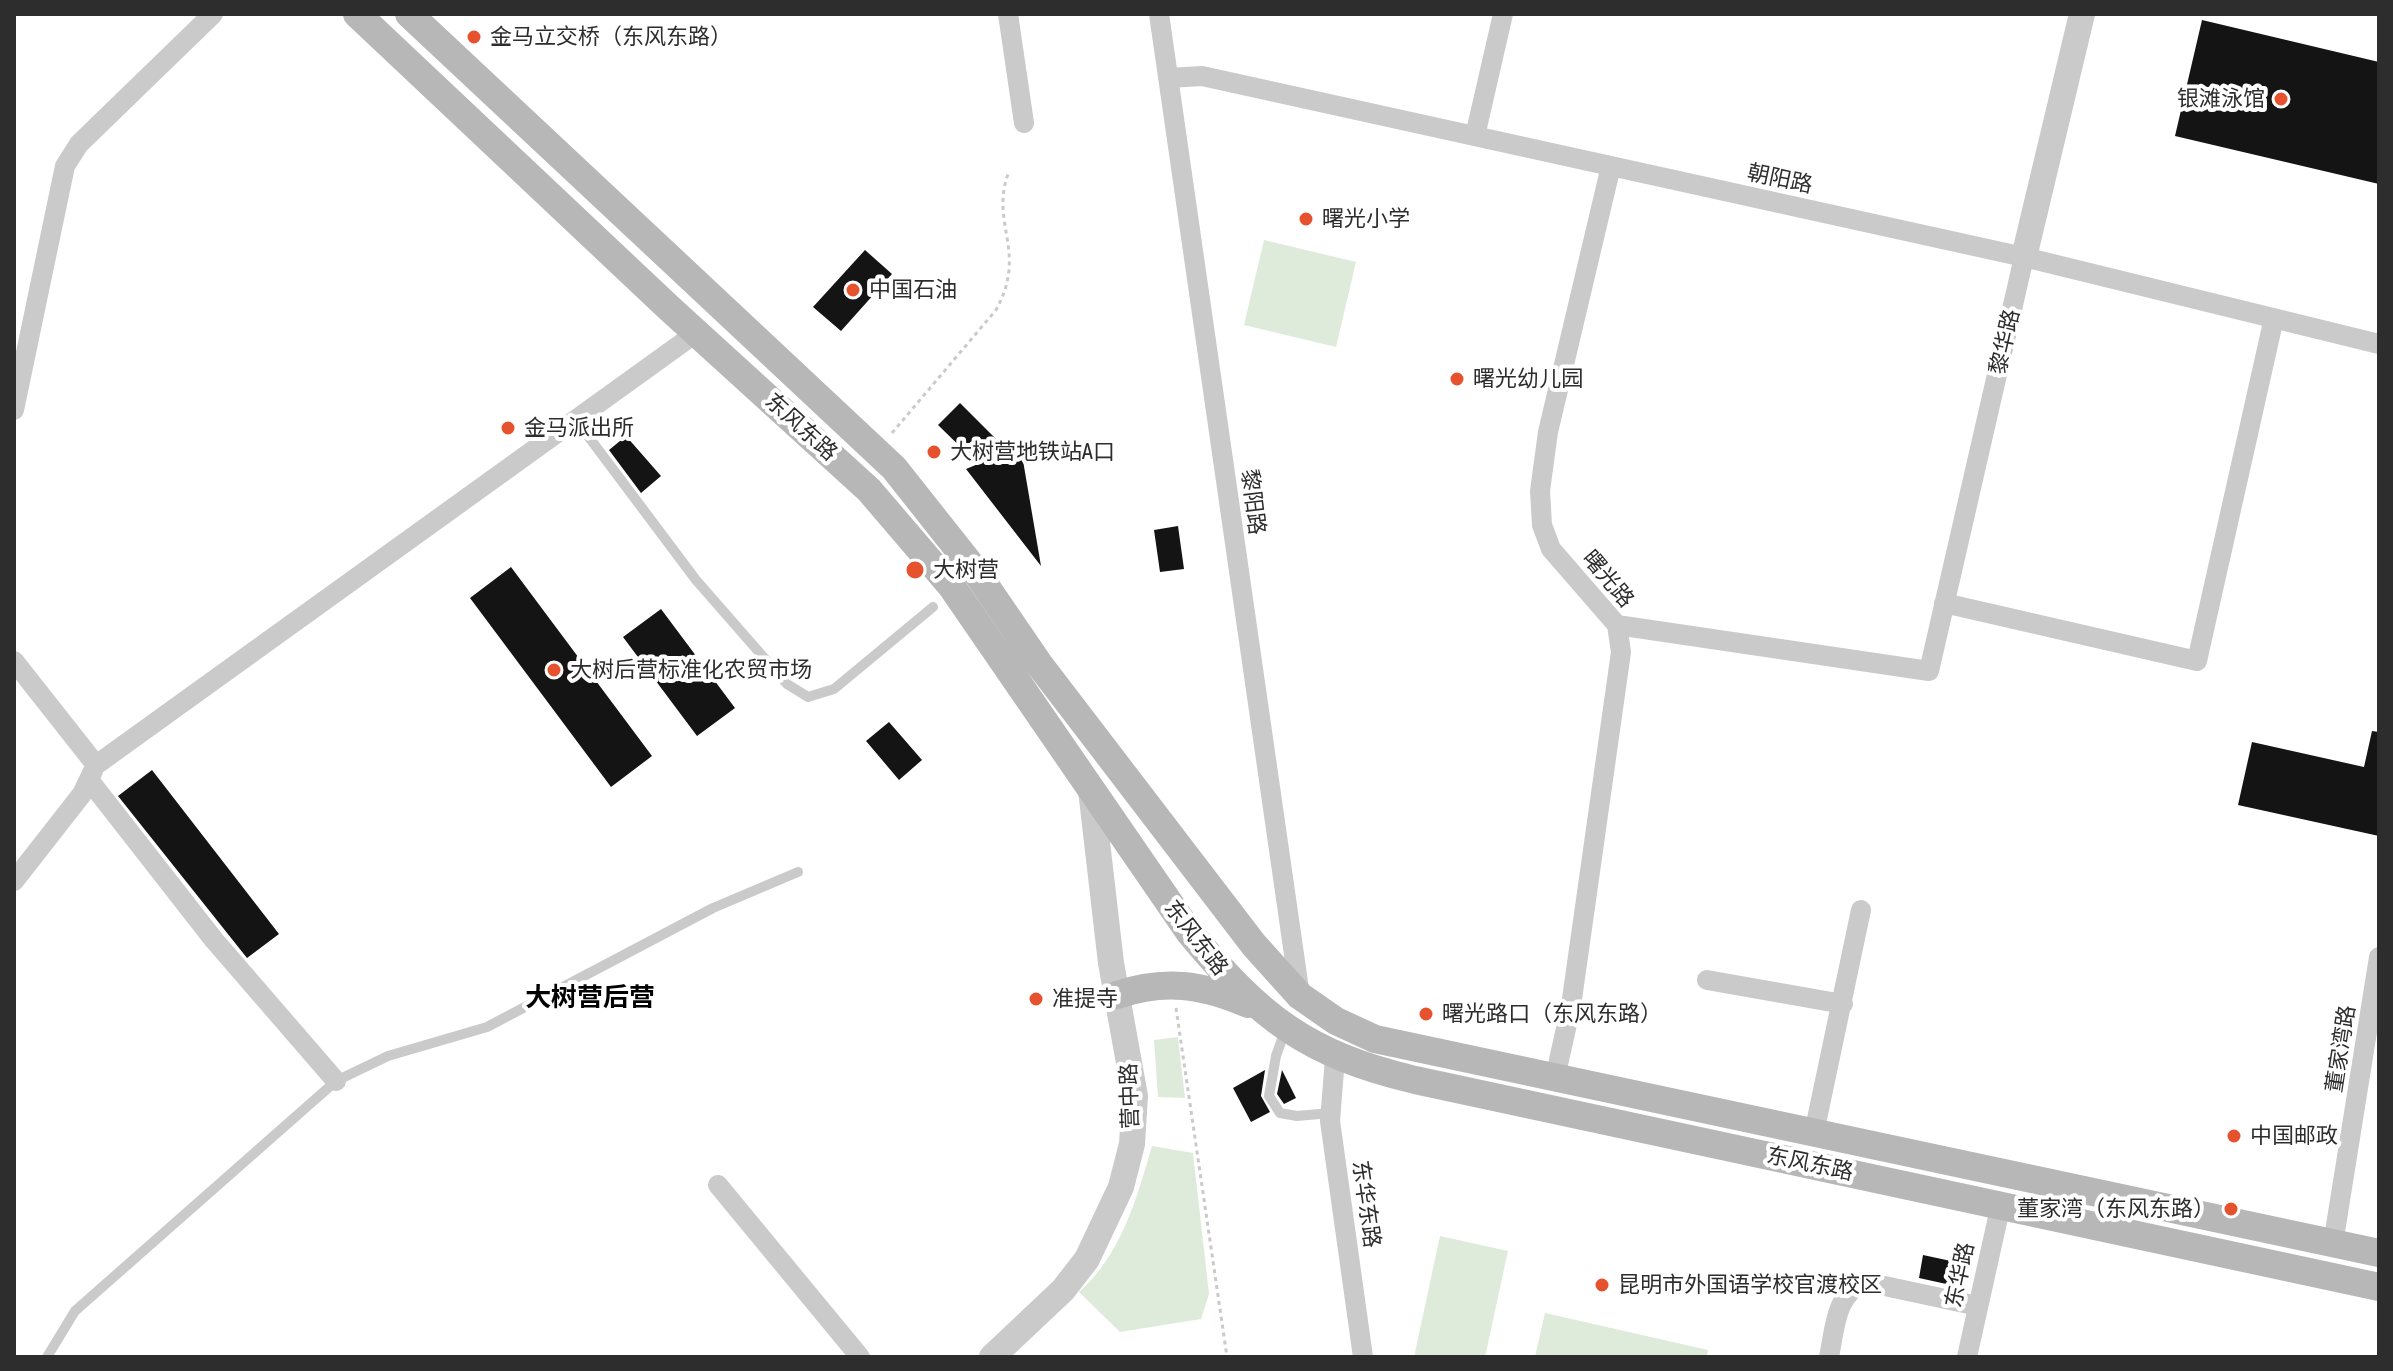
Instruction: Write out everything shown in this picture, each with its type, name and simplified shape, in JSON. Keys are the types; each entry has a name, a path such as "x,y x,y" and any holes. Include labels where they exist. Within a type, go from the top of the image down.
{"main road":[{"name":"东风东路","path":"357,14 878,500 952,587 1190,933 1226,976 1262,1011 1286,1028 1335,1058 1415,1080 2379,1287"},
{"name":"东风东路","path":"409,14 877,451 974,569 1039,664 1147,801 1211,893 1300,996 1336,1021 1375,1039 2379,1253"},
{"path":"1117,995 1147,985 1173,985 1227,995 1262,1011"}],"street":[{"path":"14,410 65,166 79,144 213,14"},
{"path":"1008,14 1024,123"},
{"name":"黎阳路","path":"1159,14 1300,996"},
{"path":"1475,136 1503,14"},
{"name":"黎华路","path":"1617,625 1929,671 2082,14"},
{"name":"朝阳路","path":"1168,78 1202,76 2024,257 2379,344"},
{"name":"曙光路","path":"1555,1078 1571,1006 1621,652 1617,625 1551,549 1542,525 1540,491 1548,432 1611,166"},
{"path":"1944,603 2197,661 2274,318"},
{"path":"14,881 82,794 93,772 696,333"},
{"path":"14,661 214,940 336,1081"},
{"name":"营中路","path":"992,1357 1063,1290 1087,1259 1121,1187 1132,1144 1135,1096 1117,995 1091,790"},
{"path":"1814,1133 1861,910"},
{"name":"董家湾路","path":"2333,1244 2379,957"},
{"path":"1707,980 1843,1004"},
{"name":"东华东路","path":"1335,1058 1331,1113 1363,1357"},
{"path":"718,1185 860,1357"},
{"name":"东华路","path":"1967,1357 2001,1204"},
{"path":"1829,1357 1841,1302 1850,1288 1866,1282 1978,1306"}],"lane":[{"path":"576,420 696,580 787,684 808,697 834,689 933,607"},
{"path":"47,1357 75,1311 336,1081 388,1056 487,1027 713,908 798,872"},
{"path":"1286,1028 1276,1056 1269,1096 1280,1113 1297,1116 1331,1113"}],"path":[{"path":"877,451 996,310 1005,293 1011,274 1001,193 1008,174"},
{"path":"1173,985 1227,1357"}],"green space":[{"path":"1264,240 1356,262 1336,347 1244,325"},
{"path":"1178,1037 1185,1098 1158,1097 1154,1040"},
{"path":"1152,1146 1193,1153 1209,1294 1201,1319 1120,1332 1079,1292 1106,1261 1126,1225"},
{"path":"1440,1236 1508,1251 1485,1357 1414,1357"},
{"path":"1545,1313 1708,1350 1707,1357 1535,1357"}],"building":[{"name":"银滩泳馆","path":"2202,20 2379,62 2379,184 2175,136"},
{"name":"中国石油","path":"865,250 892,274 841,331 813,307"},
{"path":"960,403 1007,450 1020,443 1041,566 966,469 978,464 938,425"},
{"path":"626,436 661,476 641,493 609,450"},
{"path":"1178,526 1184,569 1160,572 1154,530"},
{"name":"大树后营标准化农贸市场","path":"511,567 652,756 611,787 470,598"},
{"path":"661,609 735,708 697,736 623,637"},
{"path":"889,722 922,760 899,780 866,741"},
{"path":"2372,731 2379,732 2379,836 2238,805 2252,742 2364,767"},
{"path":"152,770 279,934 247,958 118,796"},
{"path":"1265,1070 1261,1096 1270,1112 1251,1122 1233,1088"},
{"path":"1282,1070 1296,1098 1284,1104 1277,1094"},
{"path":"1923,1255 1965,1264 1960,1287 1919,1278"}],"place":[{"name":"金马立交桥（东风东路）","path":"474,37"},
{"name":"银滩泳馆","path":"2281,99"},
{"name":"曙光小学","path":"1306,219"},
{"name":"中国石油","path":"853,290"},
{"name":"曙光幼儿园","path":"1457,379"},
{"name":"金马派出所","path":"508,428"},
{"name":"大树营地铁站A口","path":"934,452"},
{"name":"大树营","path":"915,570"},
{"name":"大树后营标准化农贸市场","path":"554,670"},
{"name":"准提寺","path":"1036,999"},
{"name":"曙光路口（东风东路）","path":"1426,1014"},
{"name":"中国邮政","path":"2234,1136"},
{"name":"董家湾（东风东路）","path":"2231,1209"},
{"name":"昆明市外国语学校官渡校区","path":"1602,1285"}],"district":[{"name":"大树营后营","path":"590,998"}]}
